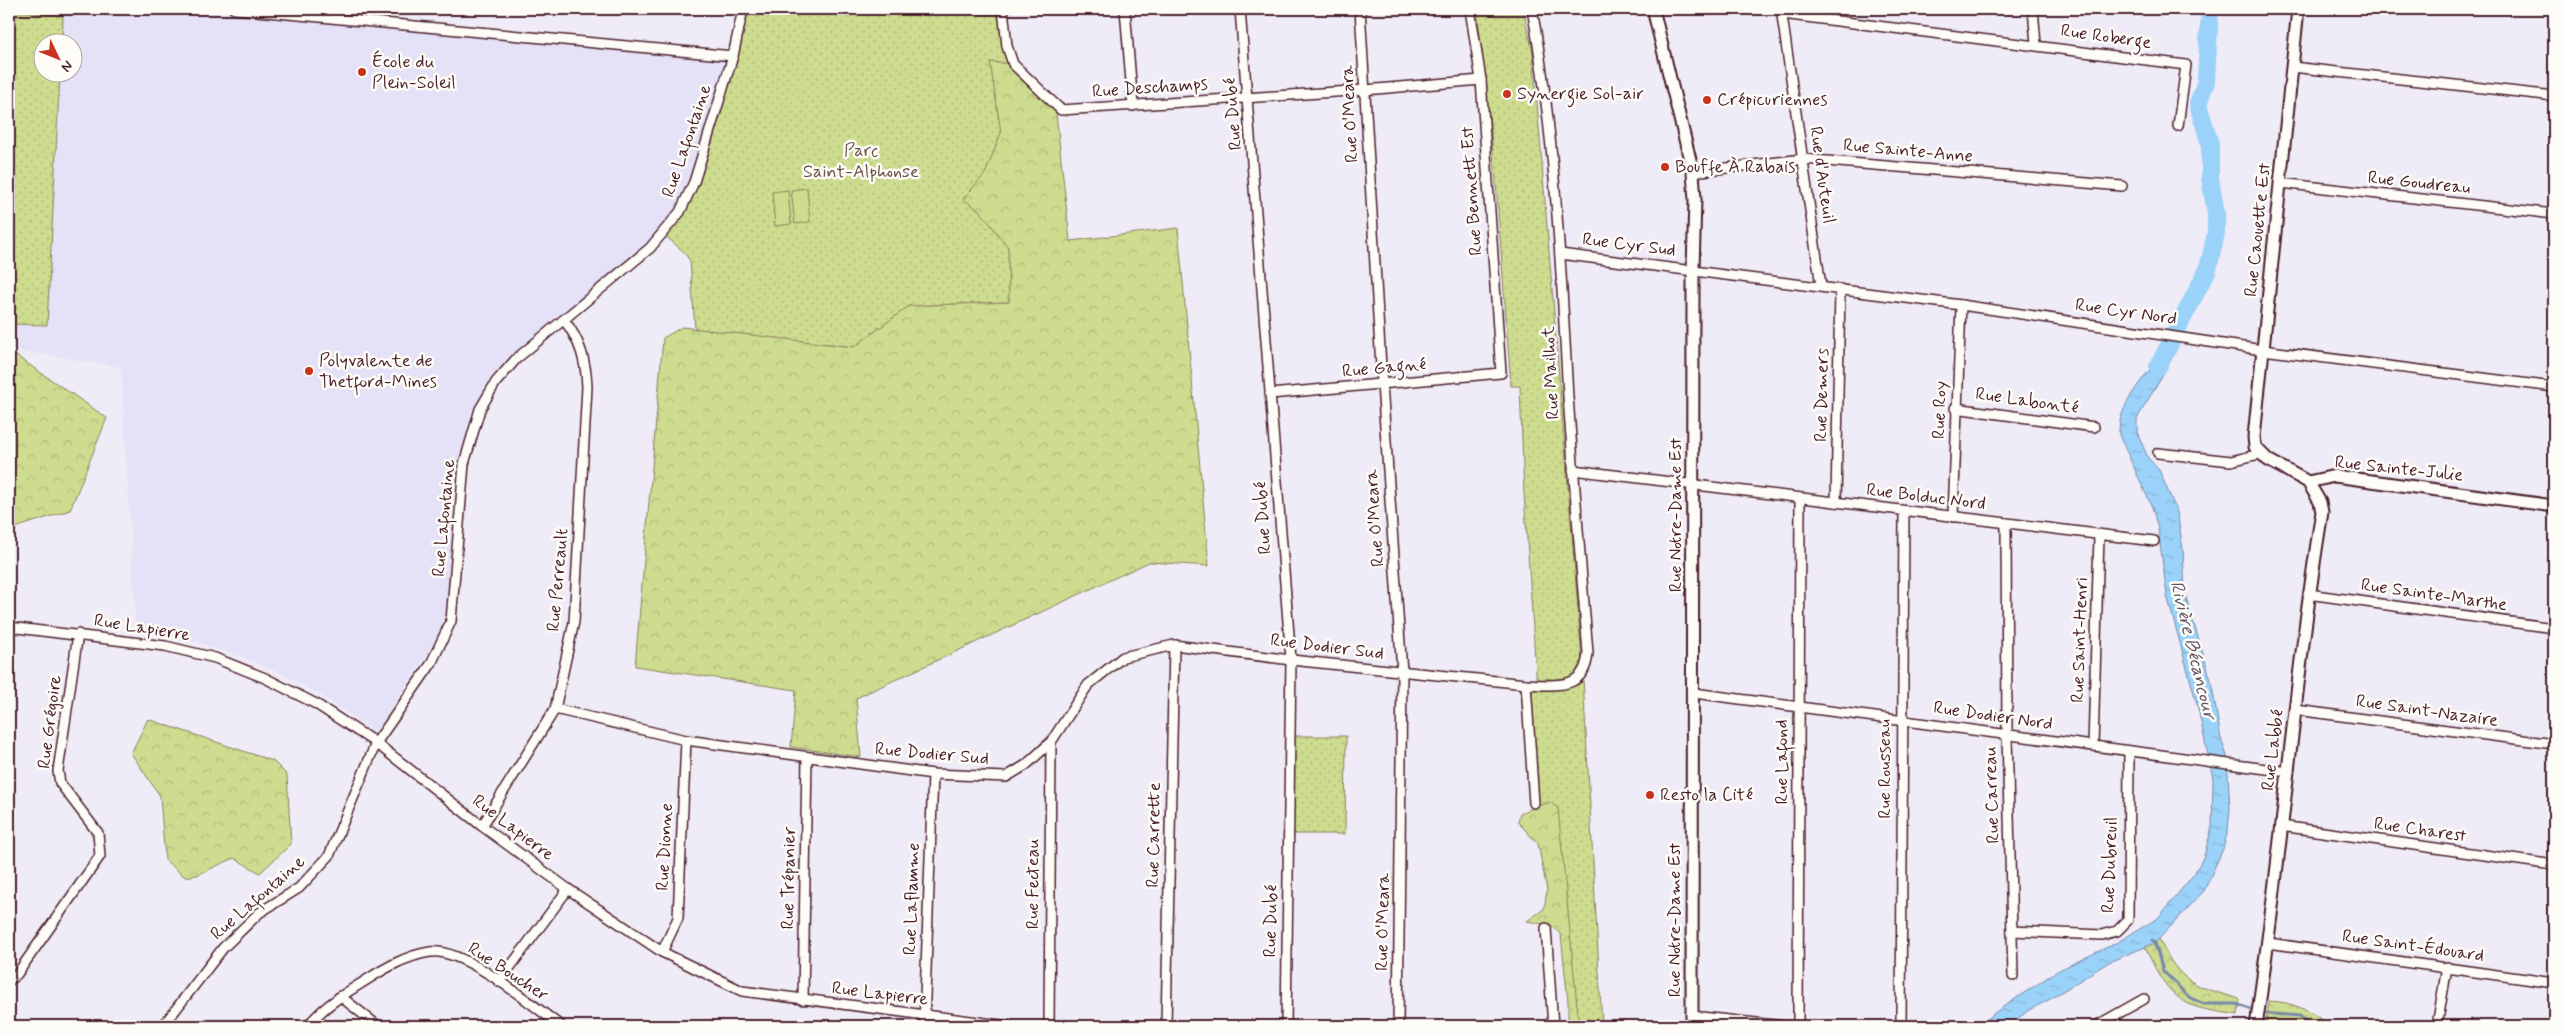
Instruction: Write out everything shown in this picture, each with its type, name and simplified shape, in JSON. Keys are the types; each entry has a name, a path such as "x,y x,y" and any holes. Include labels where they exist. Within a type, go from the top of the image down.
{"street":[{"path":"234,9 290,12 732,56"},
{"name":"Rue Lafontaine","path":"163,1026 224,948 259,914 299,888 329,856 376,743 431,664 451,621 464,464 480,409 496,382 516,359 650,248 680,212 694,182 732,56 743,9"},
{"name":"Rue Deschamps","path":"1002,9 1007,46 1014,64 1061,110 1365,90 1481,80"},
{"path":"1124,9 1133,106"},
{"name":"Rue Dubé","path":"1240,9 1249,97 1290,660 1286,1026"},
{"name":"Rue O'Meara","path":"1360,9 1382,384 1402,672 1398,1026"},
{"name":"Rue Bennett Est","path":"1470,9 1481,80 1501,372"},
{"name":"Rue Mailhot","path":"1526,684 1551,685 1572,682 1584,673 1587,666 1588,653 1573,470 1560,254 1542,66 1532,9"},
{"name":"Rue Notre-Dame Est","path":"1653,9 1693,172 1696,200 1693,269 1694,693 1692,1021"},
{"path":"2033,9 2036,44"},
{"name":"Rue Caouette Est","path":"2260,454 2255,447 2254,438 2298,9"},
{"name":"Rue Roberge","path":"1781,11 2186,65 2178,126"},
{"name":"Rue d'Auteuil","path":"1781,11 1821,286"},
{"path":"2292,67 2554,96"},
{"name":"Rue Sainte-Anne","path":"1693,172 1803,159 2122,186"},
{"name":"Rue Goudreau","path":"2280,183 2554,214"},
{"name":"Rue Cyr Sud","path":"1560,254 1693,269"},
{"name":"Rue Cyr Nord","path":"1693,269 1962,305 2187,337 2263,350 2554,387"},
{"name":"Rue Demers","path":"1836,502 1840,289"},
{"name":"Rue Roy","path":"1952,517 1955,408 1962,305"},
{"name":"Rue Perreault","path":"482,826 555,709 574,622 587,368 581,349 564,320"},
{"name":"Rue Gagné","path":"1270,394 1501,372"},
{"name":"Rue Labonté","path":"1955,408 2094,427"},
{"path":"2158,453 2231,461 2260,454 2308,482"},
{"name":"Rue Bolduc Nord","path":"1573,470 2099,536 2154,541"},
{"name":"Rue Sainte-Julie","path":"2308,482 2335,476 2554,506"},
{"name":"Rue Labbé","path":"2256,1022 2268,943 2308,594 2322,512 2320,502 2308,482"},
{"name":"Rue Lafond","path":"1798,1026 1800,499"},
{"name":"Rue Rousseau","path":"1901,1026 1904,511"},
{"name":"Rue Carreau","path":"2006,523 2007,734 2012,976"},
{"name":"Rue Saint-Henri","path":"2094,746 2099,536"},
{"name":"Rue Sainte-Marthe","path":"2308,594 2554,628"},
{"name":"Rue Lapierre","path":"9,627 165,646 216,658 265,678 316,704 376,743 482,826 568,889 662,952 742,991 1009,1026"},
{"name":"Rue Grégoire","path":"9,981 17,974 100,856 98,834 60,783 58,771 78,634"},
{"name":"Rue Dodier Sud","path":"555,709 686,740 933,774 1006,777 1026,765 1051,742 1088,685 1122,658 1174,645 1290,660 1526,684"},
{"name":"Rue Carrette","path":"1166,1026 1174,645"},
{"path":"1526,684 1534,804"},
{"name":"Rue Dodier Nord","path":"1694,693 2288,772"},
{"name":"Rue Saint-Nazaire","path":"2296,710 2554,744"},
{"name":"Rue Dionne","path":"662,952 678,918 686,740"},
{"name":"Rue Fecteau","path":"1048,1026 1051,742"},
{"name":"Rue Dubreuil","path":"2012,931 2109,934 2117,931 2128,920 2129,750"},
{"name":"Rue Trépanier","path":"803,1000 807,757"},
{"name":"Rue Laflamme","path":"924,1026 933,774"},
{"name":"Rue Charest","path":"2281,826 2554,865"},
{"path":"499,982 568,889"},
{"path":"1546,928 1553,1026"},
{"name":"Rue Saint-Édouard","path":"2268,943 2554,983"},
{"name":"Rue Boucher","path":"308,1026 315,1016 340,996 396,961 432,952 464,959 561,1026"},
{"path":"2437,1026 2447,967"},
{"path":"340,996 378,1026"},
{"path":"2096,1026 2144,999"},
{"path":"1692,1021 1784,1026"}],"shaded area":[{"name":"Polyvalente de Thetford-Mines","path":"9,9 171,9 733,56 694,182 663,234 555,318 493,374 471,412 456,474 446,613 434,645 375,732 319,694 285,675 242,657 196,642 136,629 121,367 9,349"}],"green space":[{"name":"Parc Saint-Alphonse","path":"743,9 901,9 1003,15 1013,64 1010,302 909,306 854,347 695,329 690,261 683,251 663,234 694,182"},
{"path":"1477,9 1523,9 1533,53 1582,660 1602,1026 1578,1026 1542,807 1538,808 1530,689 1537,689 1524,493 1520,386 1511,386 1495,170"},
{"path":"9,10 63,16 62,32 32,32 32,82 60,82 47,325 9,324"},
{"path":"990,62 1013,64 1055,104 1070,241 1178,228 1209,566 1149,562 856,698 861,757 791,747 796,690 635,666 663,338 682,327 854,347 909,306 1009,302 1008,247 980,211 963,199 985,174 1001,133"},
{"path":"807,188 810,222 795,224 791,190"},
{"path":"788,190 791,224 775,226 772,192"},
{"path":"9,351 107,418 70,510 9,530"},
{"path":"148,719 273,761 287,775 291,844 260,873 234,858 197,875 185,877 165,860 160,796 131,753"},
{"path":"1290,736 1346,736 1345,834 1289,834"},
{"path":"1549,802 1558,808 1579,1026 1568,1026 1568,1002 1561,935 1552,926 1527,921 1544,909 1547,890 1538,844 1518,822 1520,813"},
{"path":"2159,939 2174,966 2190,981 2240,999 2238,1015 2207,1010 2189,1004 2174,994 2157,972 2145,947"},
{"path":"2269,1001 2295,1005 2331,1026 2273,1026 2266,1023"}],"water":[{"path":"2168,347 2175,353 2137,419 2137,432 2148,458 2159,470 2177,512 2183,549 2185,594 2211,680 2221,739 2227,756 2230,809 2228,830 2223,849 2204,891 2155,943 2109,962 2047,1001 2029,1010 2008,1026 1980,1026 1994,1013 2057,971 2116,943 2158,918 2194,874 2204,856 2212,827 2213,779 2198,708 2167,596 2158,529 2152,507 2119,435 2123,411 2129,400 2144,377"}],"waterway":[{"name":"Rivière Bécancour","path":"2158,367 2208,269 2216,233 2216,213 2210,178 2210,144 2198,104 2206,81 2210,9"},
{"path":"2152,940 2155,943 2163,971 2190,998 2204,1004 2236,1004 2255,1011"},
{"path":"2261,1013 2300,1016 2311,1026"}],"place":[{"name":"École du Plein-Soleil","path":"362,72"},
{"name":"Synergie Sol-air","path":"1507,94"},
{"name":"Crépicuriennes","path":"1707,100"},
{"name":"Bouffe À Rabais","path":"1665,167"},
{"name":"Polyvalente de Thetford-Mines","path":"309,371"},
{"name":"Resto la Cité","path":"1650,795"}]}
